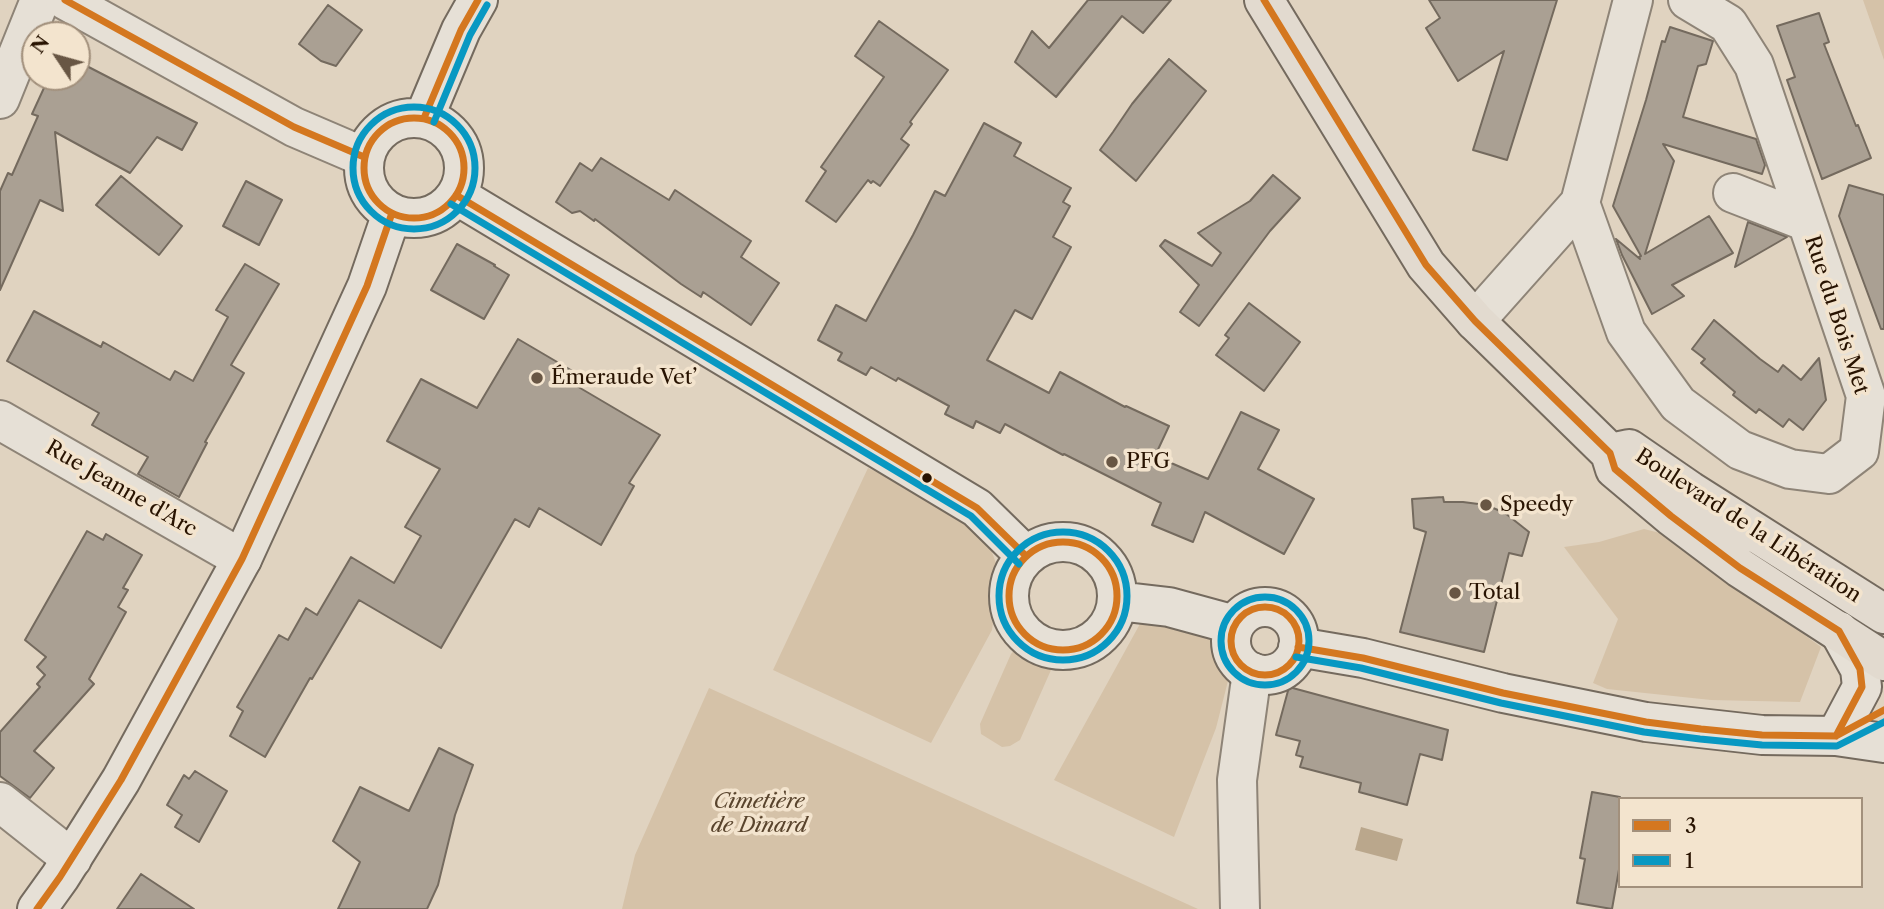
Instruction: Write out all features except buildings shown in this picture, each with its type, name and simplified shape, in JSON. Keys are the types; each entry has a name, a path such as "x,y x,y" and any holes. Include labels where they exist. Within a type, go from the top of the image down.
{"main road":[{"path":"0,99 40,0"},
{"path":"65,0 294,127 365,157"},
{"path":"424,118 461,30 478,0"},
{"name":"Boulevard de la Libération","path":"1264,0 1426,265 1475,321 1610,453 1615,468 1671,516 1740,568 1884,661"},
{"path":"1475,321 1580,203 1633,0"},
{"name":"Rue du Bois Met","path":"1580,203 1626,332 1678,404 1740,450 1790,469 1829,474 1872,459 1866,396 1754,65 1728,24 1688,0"},
{"path":"408,117 424,118 439,124 452,134 460,148 464,164 463,180 447,206 421,218 406,218 379,204 369,190 363,174 365,157 370,142 380,130 393,121 408,117"},
{"name":"Rue du Bois Met","path":"1734,193 1805,221"},
{"path":"456,195 977,508 1026,556"},
{"path":"37,909 121,780 242,559 367,286 392,213"},
{"name":"Rue Jeanne d'Arc","path":"0,420 242,559"},
{"name":"Boulevard de la Libération","path":"1610,453 1629,449 1690,491 1884,614"},
{"path":"1070,542 1088,548 1108,565 1115,582 1117,601 1109,625 1096,639 1080,648 1061,651 1043,647 1027,637 1012,617 1009,589 1014,571 1026,556 1051,543 1070,542"},
{"path":"1117,601 1168,607 1235,625"},
{"path":"1255,608 1279,609 1288,615 1295,625 1299,636 1298,648 1294,658 1276,673 1252,672 1237,658 1232,648 1232,636 1242,615 1255,608"},
{"path":"1836,736 1862,687 1860,669 1839,631"},
{"path":"1298,648 1363,658 1503,693 1646,722 1762,735 1836,736 1884,743"},
{"path":"1240,909 1237,779 1252,672"},
{"path":"1836,736 1884,710"},
{"path":"0,803 72,859"}],"green space":[{"path":"1863,0 1884,0 1884,60"},
{"path":"868,468 923,493 986,536 1000,574 992,630 931,743 773,670"},
{"path":"1644,529 1668,535 1821,647 1800,702 1711,700 1607,689 1593,683 1618,619 1564,547 1599,542"},
{"path":"1141,622 1214,635 1229,677 1216,728 1174,837 1054,780"},
{"path":"1020,644 1055,661 1020,740 1002,747 981,734 980,724 1011,654"},
{"name":"Cimetière de Dinard","path":"709,688 1198,909 622,909 635,855"}],"shaded area":[{"path":"1361,827 1403,839 1397,861 1355,850"}],"transit line":[{"name":"3","path":"65,0 294,127 364,157"},
{"name":"3","path":"424,118 461,30 478,0"},
{"name":"3","path":"1264,0 1426,265 1475,321 1610,453 1615,469 1740,568 1839,631 1860,669 1862,687 1836,736"},
{"name":"1","path":"434,122 470,35 487,5"},
{"name":"1","path":"414,107 437,112 457,125 470,145 475,168 470,191 457,211 437,224 414,229 391,224 371,211 358,191 353,168 358,145 371,125 391,112 414,107"},
{"name":"3","path":"414,118 442,126 456,140 464,168 456,196 442,210 414,218 386,210 372,196 364,168 372,140 386,126 414,118"},
{"name":"3","path":"456,195 977,508 1026,556"},
{"name":"1","path":"451,204 971,516 1019,564"},
{"name":"3","path":"37,909 121,780 242,559 367,286 392,213"},
{"name":"1","path":"1063,532 1088,537 1108,551 1122,571 1127,596 1122,621 1108,641 1088,655 1063,660 1038,655 1018,641 1004,621 999,596 1004,571 1018,551 1038,537 1063,532"},
{"name":"3","path":"1063,542 1084,546 1101,558 1113,575 1117,596 1113,617 1101,634 1084,646 1063,650 1042,646 1025,634 1013,617 1009,596 1013,575 1025,558 1042,546 1063,542"},
{"name":"1","path":"1265,597 1282,600 1296,610 1306,624 1309,641 1306,658 1296,672 1282,682 1265,685 1248,682 1234,672 1224,658 1221,641 1224,624 1234,610 1248,600 1265,597"},
{"name":"3","path":"1265,607 1278,610 1289,617 1296,628 1299,641 1296,654 1289,665 1278,672 1265,675 1252,672 1241,665 1234,654 1231,641 1234,628 1241,617 1252,610 1265,607"},
{"name":"3","path":"1298,647 1363,658 1503,693 1646,722 1701,729 1762,735 1836,736 1884,710"},
{"name":"1","path":"1296,657 1361,668 1501,703 1644,732 1700,739 1762,745 1837,746 1884,722"}],"place":[{"name":"Émeraude Vet’","path":"537,378"},
{"name":"PFG","path":"1112,462"},
{"name":"Speedy","path":"1486,505"},
{"name":"Total","path":"1455,593"}]}
